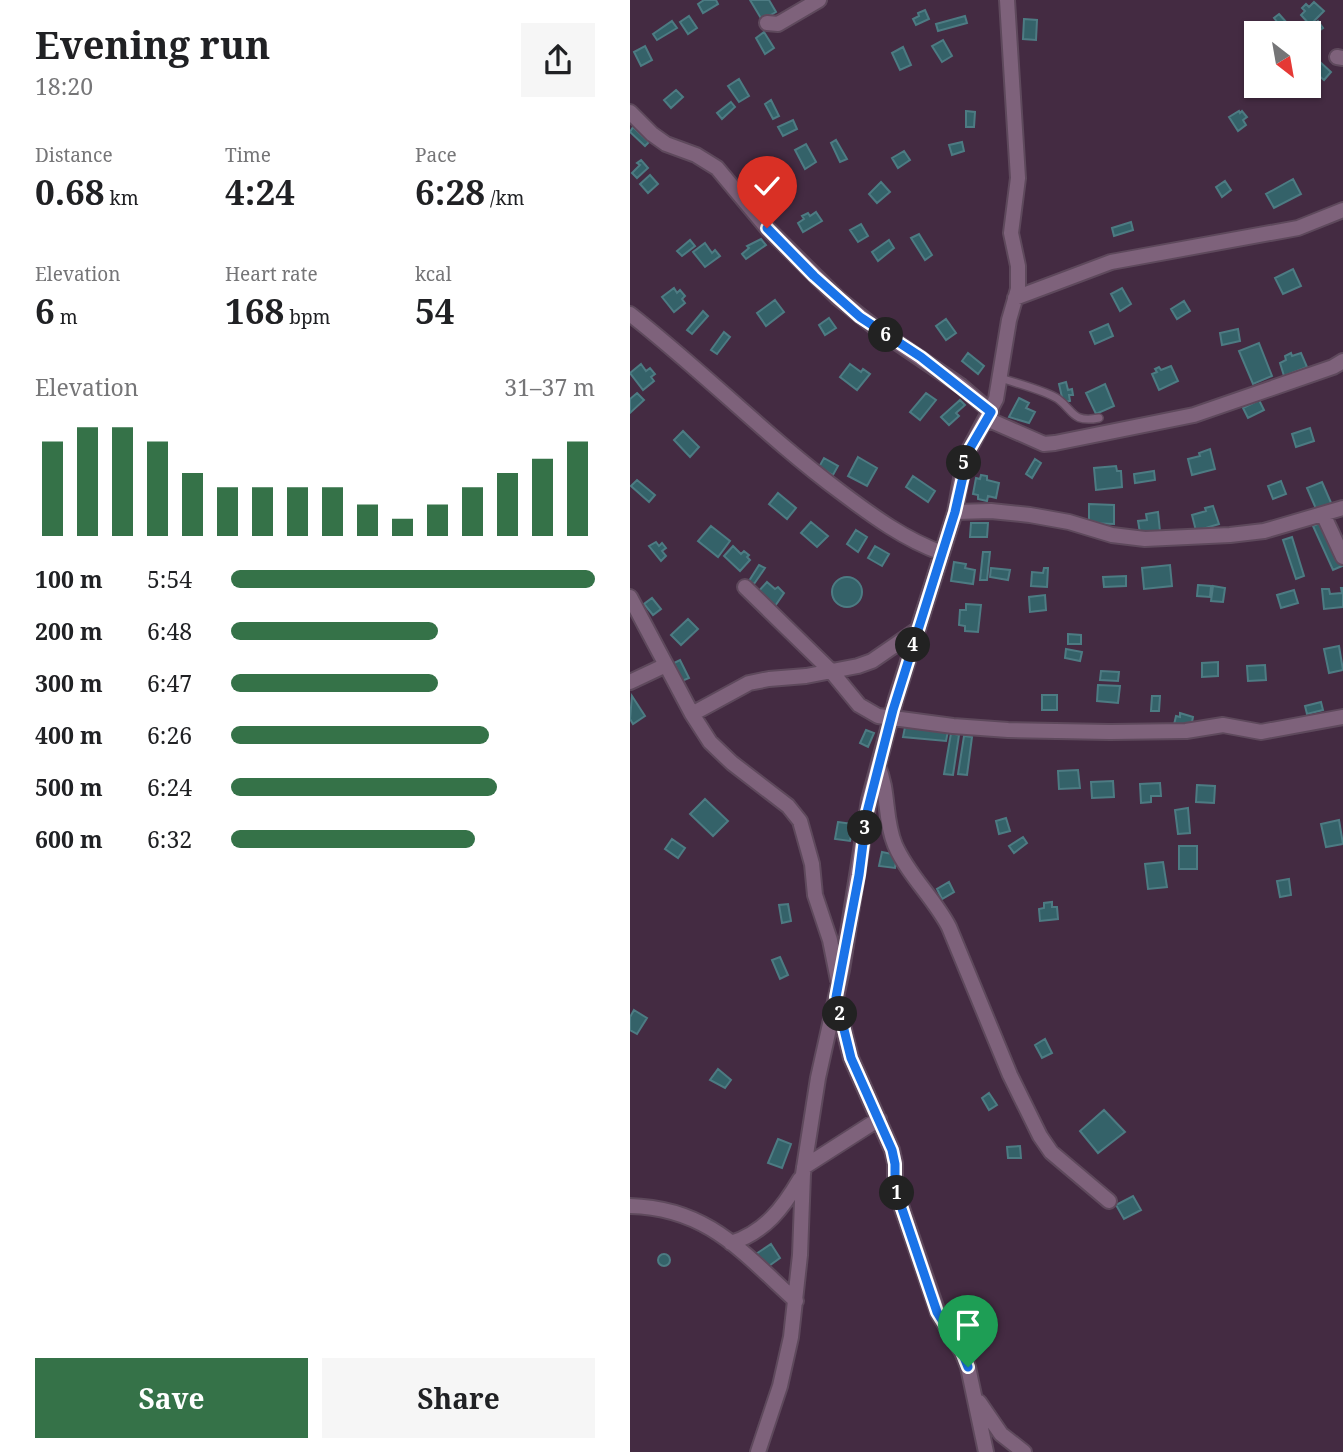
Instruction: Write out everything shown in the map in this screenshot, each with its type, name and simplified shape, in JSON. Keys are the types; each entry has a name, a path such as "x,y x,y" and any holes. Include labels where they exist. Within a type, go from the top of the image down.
{"street":[{"path":"767,23 778,24 820,0"},
{"path":"758,1452 780,1386 792,1337 800,1255 803,1171 818,1078 838,991 859,875 867,812 891,716 955,512 969,450 989,415 1001,378 1009,320 1019,277 1011,233 1017,166 1007,0"},
{"path":"633,119 666,144 696,155 717,169 767,228 838,298 877,329 961,386 989,415 1044,444 1194,415 1333,367 1343,361"},
{"path":"1015,298 1111,262 1298,228 1343,210"},
{"path":"630,314 814,472 891,529 942,553"},
{"path":"955,512 991,511 1030,515 1069,522 1112,535 1145,539 1230,536 1264,531 1343,508"},
{"path":"1323,514 1343,556"},
{"path":"745,587 831,671 859,705 878,716 1008,730 1111,732 1186,731 1223,725 1261,732 1343,717"},
{"path":"630,597 692,714 720,753 788,806 800,821 811,856 815,895 830,940 851,1058 892,1150 895,1188 937,1312 962,1352 986,1452"},
{"path":"692,714 749,683 831,671 872,661 917,630"},
{"path":"630,682 666,665"},
{"path":"878,766 885,785 889,829 895,846 949,927 1010,1075 1040,1136 1051,1152 1109,1201"},
{"path":"732,1243 764,1226 785,1205 803,1171 878,1119"},
{"path":"630,1206 683,1213 732,1243 796,1301"},
{"path":"974,1395 1000,1434 1024,1452"}],"lane":[{"path":"1001,378 1057,398 1070,414 1088,420 1099,418"}],"building":[{"path":"704,0 716,0 718,4 703,13 698,4"},
{"path":"750,0 769,0 776,12 762,20"},
{"path":"1314,2 1324,11 1314,21 1306,21 1301,15 1305,11 1302,8 1306,4 1309,7"},
{"path":"925,10 929,19 916,25 913,19"},
{"path":"1279,14 1285,21 1276,21 1274,18"},
{"path":"689,16 697,28 688,34 680,22"},
{"path":"965,16 967,23 938,31 936,24"},
{"path":"1024,19 1037,20 1036,40 1023,39"},
{"path":"672,21 677,28 657,40 653,34"},
{"path":"764,32 774,48 765,54 756,38"},
{"path":"943,40 952,56 942,62 932,46"},
{"path":"645,46 652,60 641,66 634,52"},
{"path":"903,47 911,65 900,70 892,53"},
{"path":"1321,63 1331,72 1324,80 1321,77"},
{"path":"739,79 749,96 739,102 728,86"},
{"path":"676,90 683,97 671,108 664,100"},
{"path":"771,100 779,116 773,119 765,104"},
{"path":"731,102 735,107 722,119 717,113"},
{"path":"966,111 975,112 974,127 966,127"},
{"path":"1239,111 1247,117 1243,120 1246,125 1238,131 1229,117"},
{"path":"793,120 797,129 783,136 778,127"},
{"path":"633,127 649,142 645,146 630,132"},
{"path":"836,140 847,159 840,162 831,143"},
{"path":"962,142 964,151 952,155 949,145"},
{"path":"806,144 816,162 805,169 795,150"},
{"path":"904,151 910,160 898,168 892,158"},
{"path":"641,160 648,168 637,178 632,173"},
{"path":"768,169 771,174 773,172 778,182 765,189 760,179 766,176 763,172"},
{"path":"650,175 658,184 648,193 640,184"},
{"path":"1293,179 1301,194 1274,208 1266,194"},
{"path":"1225,181 1231,190 1222,197 1216,187"},
{"path":"881,182 890,192 877,203 869,194"},
{"path":"816,212 822,221 803,232 798,223 804,219 802,216 808,213 810,216"},
{"path":"1131,222 1133,230 1114,236 1112,228"},
{"path":"861,224 868,236 858,242 850,230"},
{"path":"919,234 932,255 925,260 911,238"},
{"path":"761,239 766,245 746,259 742,254 749,248 747,246"},
{"path":"690,240 695,246 682,256 677,251"},
{"path":"889,240 894,248 878,261 872,252"},
{"path":"705,243 712,253 715,250 720,256 705,267 693,252"},
{"path":"1293,269 1301,286 1283,294 1275,278"},
{"path":"674,288 677,293 680,290 685,296 682,299 685,303 674,312 662,297"},
{"path":"1122,288 1131,304 1120,311 1111,294"},
{"path":"775,300 784,312 766,326 757,313"},
{"path":"1184,301 1190,311 1177,319 1171,309"},
{"path":"703,311 708,316 692,334 687,330"},
{"path":"829,318 836,328 825,335 819,325"},
{"path":"946,319 956,333 946,340 936,326"},
{"path":"1108,324 1113,336 1095,344 1090,332"},
{"path":"1238,329 1240,341 1222,345 1220,333"},
{"path":"724,332 730,337 717,354 711,350"},
{"path":"1259,343 1272,376 1253,384 1239,351"},
{"path":"968,353 984,366 978,374 962,361"},
{"path":"1291,353 1292,356 1301,353 1307,367 1284,376 1280,363"},
{"path":"641,364 646,371 650,368 655,374 651,377 654,381 643,390 630,373"},
{"path":"850,364 861,372 863,369 870,374 857,390 840,377"},
{"path":"1171,366 1178,381 1159,390 1152,374 1157,372 1155,369 1159,367 1161,370"},
{"path":"1066,382 1073,395 1069,395 1070,401 1063,402 1059,384"},
{"path":"1105,384 1114,406 1096,414 1086,393"},
{"path":"637,393 644,400 630,413 630,399"},
{"path":"926,393 936,400 920,420 910,412"},
{"path":"1019,398 1029,403 1026,408 1035,412 1029,423 1009,417"},
{"path":"960,400 965,405 956,413 959,416 949,425 941,417"},
{"path":"1259,400 1264,410 1248,418 1243,408"},
{"path":"1310,428 1314,441 1296,447 1292,434"},
{"path":"683,431 699,447 690,457 674,440"},
{"path":"1210,449 1215,469 1192,475 1188,459 1200,456 1199,453"},
{"path":"858,457 877,468 867,486 848,476"},
{"path":"824,458 838,466 833,475 819,467"},
{"path":"1035,459 1041,463 1032,478 1026,474"},
{"path":"1116,466 1117,471 1121,471 1122,487 1096,490 1094,468"},
{"path":"1154,471 1155,480 1135,483 1134,474"},
{"path":"981,475 987,476 987,480 999,483 996,498 988,496 987,501 978,499 978,495 973,494 976,478 980,479"},
{"path":"913,476 935,491 928,502 906,487"},
{"path":"637,480 655,495 649,502 631,486"},
{"path":"1281,481 1286,494 1273,499 1268,486"},
{"path":"1322,482 1332,505 1317,511 1307,488"},
{"path":"778,493 796,508 787,519 769,504"},
{"path":"1089,504 1114,505 1114,524 1089,523"},
{"path":"1213,506 1219,524 1196,531 1192,515"},
{"path":"1158,512 1160,531 1140,533 1138,521 1147,520 1146,514"},
{"path":"811,522 828,536 817,547 801,533"},
{"path":"1322,522 1342,566 1333,570 1313,526"},
{"path":"971,523 988,523 987,537 970,537"},
{"path":"711,526 730,541 718,557 698,541"},
{"path":"856,530 867,537 858,552 847,544"},
{"path":"1292,537 1304,576 1296,579 1283,540"},
{"path":"656,542 659,546 662,543 666,548 662,551 666,556 661,561 649,546"},
{"path":"733,546 741,554 744,551 749,555 747,557 750,560 740,571 724,556"},
{"path":"875,546 889,554 882,566 868,558"},
{"path":"983,552 990,552 987,580 980,580"},
{"path":"954,562 966,564 965,568 975,570 973,584 951,581"},
{"path":"759,565 765,568 754,584 749,581"},
{"path":"1170,565 1172,586 1144,589 1142,568"},
{"path":"991,568 1010,570 1008,580 990,577"},
{"path":"1044,568 1048,568 1047,587 1031,586 1032,572 1043,573"},
{"path":"1126,576 1126,586 1104,587 1103,577"},
{"path":"847,577 858,581 862,592 858,603 847,607 836,603 832,592 836,581"},
{"path":"767,582 784,593 773,609 757,593"},
{"path":"1198,585 1211,586 1210,597 1197,596"},
{"path":"1213,586 1225,588 1223,602 1211,601"},
{"path":"1343,588 1343,607 1324,609 1322,589 1329,589 1330,594 1342,593"},
{"path":"1294,590 1298,603 1281,608 1277,595"},
{"path":"1045,595 1046,610 1030,612 1029,597"},
{"path":"652,598 661,609 653,615 644,604"},
{"path":"966,604 981,605 978,632 965,631 965,626 959,625 960,610 966,610"},
{"path":"688,619 698,629 681,645 671,635"},
{"path":"1068,634 1081,635 1081,644 1068,644"},
{"path":"1339,646 1343,670 1329,673 1324,649"},
{"path":"1066,649 1082,652 1080,661 1065,658"},
{"path":"680,660 689,678 682,681 674,663"},
{"path":"1218,662 1218,676 1202,677 1202,663"},
{"path":"1265,665 1266,680 1248,681 1247,666"},
{"path":"1101,671 1119,672 1118,681 1100,680"},
{"path":"1098,685 1120,686 1118,703 1097,701"},
{"path":"1042,695 1057,695 1057,710 1042,710"},
{"path":"632,696 645,716 633,724 630,719"},
{"path":"1152,696 1160,696 1159,711 1151,711"},
{"path":"1321,702 1323,710 1307,714 1305,706"},
{"path":"1180,713 1193,717 1190,733 1173,729 1176,716 1180,717"},
{"path":"905,727 948,731 946,741 903,737"},
{"path":"866,730 874,733 868,747 860,743"},
{"path":"951,733 959,735 953,775 944,774"},
{"path":"964,736 972,737 967,775 958,774"},
{"path":"1078,770 1080,788 1059,789 1058,771"},
{"path":"1113,781 1114,797 1092,798 1091,782"},
{"path":"1160,783 1161,796 1151,796 1151,802 1141,803 1140,784"},
{"path":"1197,785 1215,786 1214,803 1196,802"},
{"path":"705,799 728,821 713,836 690,814"},
{"path":"1188,808 1190,833 1178,834 1175,810"},
{"path":"1006,818 1010,831 999,834 996,821"},
{"path":"1339,820 1343,844 1326,847 1321,824"},
{"path":"838,822 853,824 850,841 835,839"},
{"path":"1023,837 1027,843 1014,853 1009,846"},
{"path":"672,839 685,848 678,858 665,849"},
{"path":"1179,846 1197,846 1197,869 1179,869"},
{"path":"882,852 897,855 895,868 879,866"},
{"path":"1163,862 1167,887 1148,889 1145,864"},
{"path":"1289,879 1291,895 1280,897 1277,881"},
{"path":"949,882 954,892 942,899 937,889"},
{"path":"1052,902 1052,907 1057,907 1058,919 1040,921 1039,909 1044,908 1044,903"},
{"path":"788,904 791,921 782,923 779,905"},
{"path":"780,957 788,975 780,979 772,960"},
{"path":"634,1010 647,1018 637,1034 630,1030 630,1017"},
{"path":"1045,1039 1052,1053 1042,1058 1035,1045"},
{"path":"718,1069 731,1080 725,1088 710,1080"},
{"path":"989,1093 997,1105 989,1110 982,1098"},
{"path":"1104,1110 1125,1132 1098,1153 1080,1131"},
{"path":"778,1139 791,1144 782,1168 768,1163"},
{"path":"1020,1146 1021,1158 1008,1158 1007,1147"},
{"path":"1133,1196 1141,1210 1124,1219 1116,1205"},
{"path":"771,1244 780,1258 766,1268 756,1254"},
{"path":"659,1255 669,1255 669,1265 659,1265"}],"route":[{"path":"767,228 814,276 860,317 961,386 991,412 974,438 964,463 955,512 893,710 867,812 859,875 836,997 851,1058 892,1150 895,1188 937,1312 962,1352 968,1367"}]}
